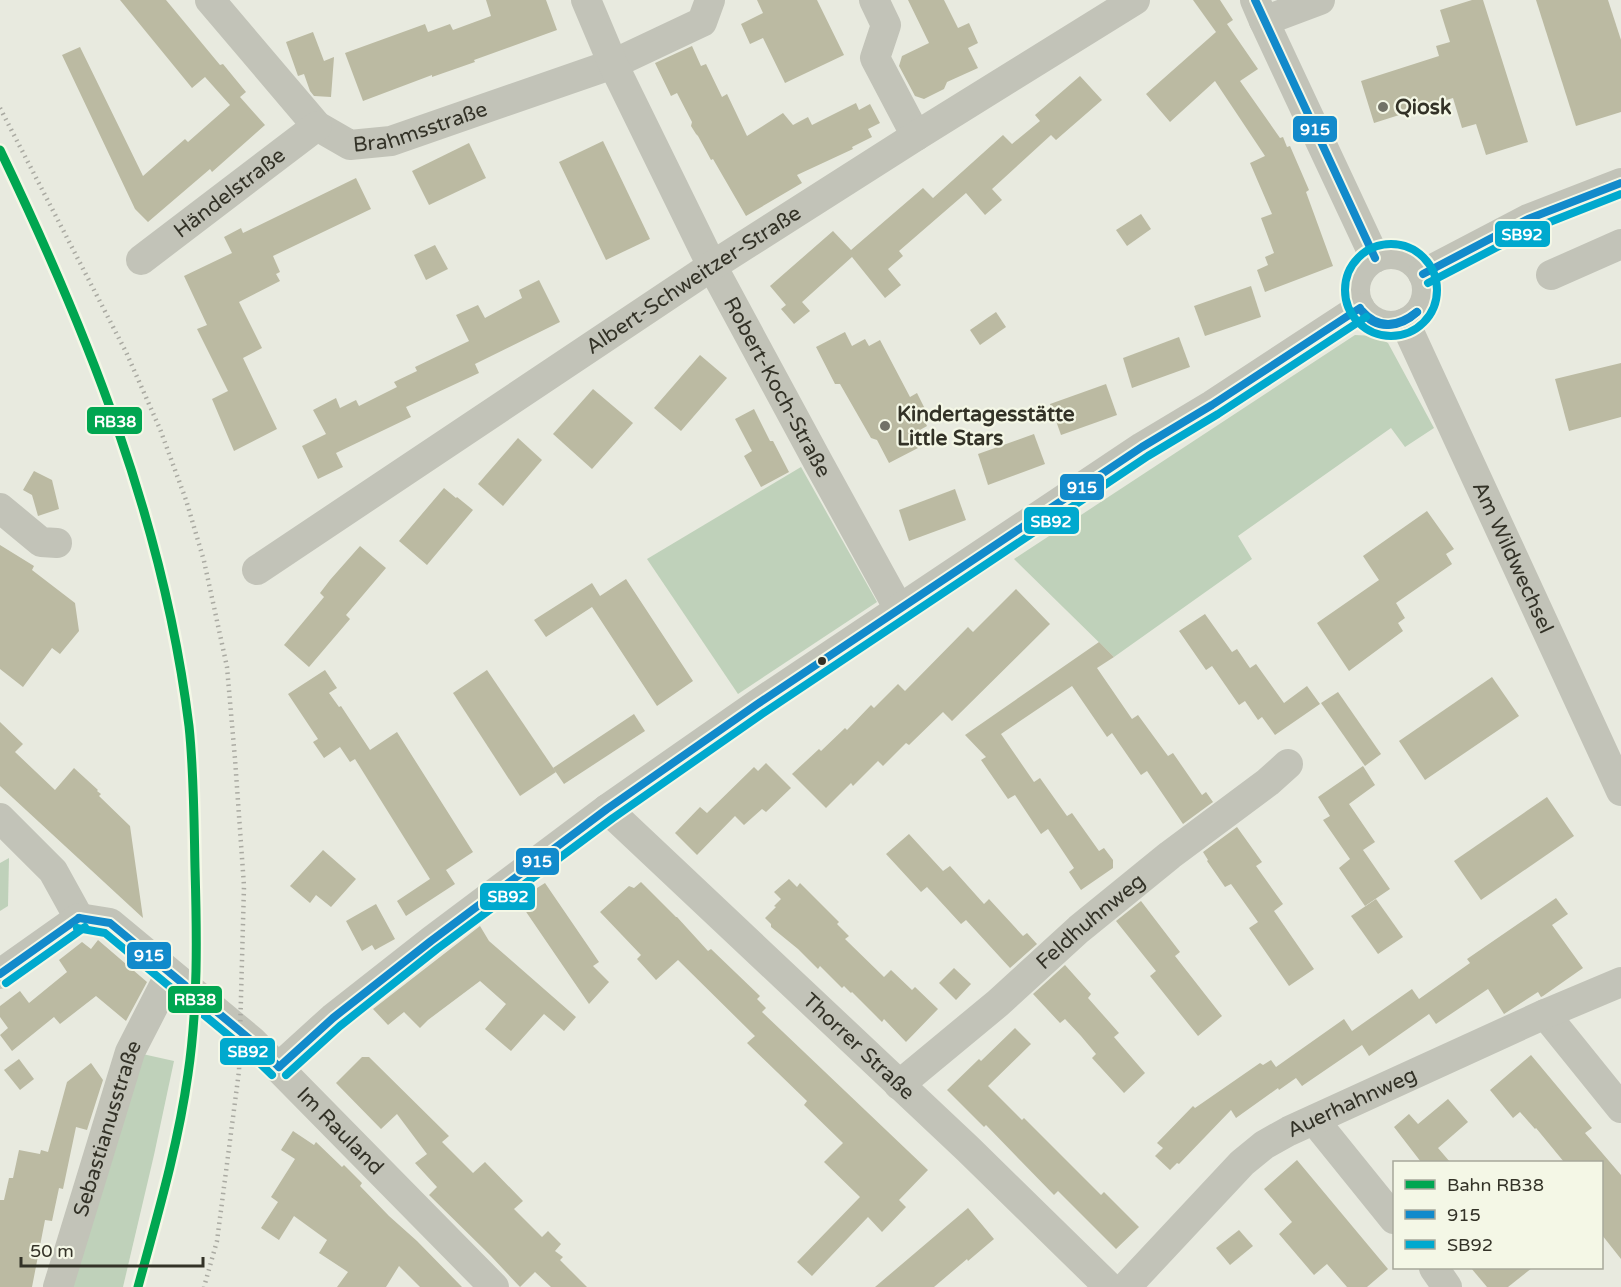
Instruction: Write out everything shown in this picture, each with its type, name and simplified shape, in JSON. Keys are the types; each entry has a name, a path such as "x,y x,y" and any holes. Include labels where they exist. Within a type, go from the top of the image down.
{"street":[{"name":"Brahmsstraße","path":"210,0 317,126 350,146 392,141 613,64 702,22 710,0"},
{"name":"Robert-Koch-Straße","path":"586,0 613,64 712,266 899,609"},
{"path":"874,0 886,25 875,58 916,136"},
{"name":"Albert-Schweitzer-Straße","path":"257,570 712,266 1135,0"},
{"path":"1320,0 1259,11 1375,258"},
{"name":"Händelstraße","path":"141,260 317,126"},
{"path":"1423,274 1528,219 1621,183"},
{"path":"1551,275 1621,244"},
{"path":"1383,255 1399,255 1414,262 1423,274 1426,283 1425,300 1417,314 1405,322 1396,325 1372,321 1356,300 1356,282 1362,268 1375,258 1383,255"},
{"path":"279,1067 333,1018 431,940 608,809 756,705 1142,447 1212,405 1360,308"},
{"name":"Am Wildwechsel","path":"1405,322 1621,791"},
{"path":"0,508 41,542 57,543"},
{"name":"Feldhuhnweg","path":"899,1085 998,1002 1079,929 1288,764"},
{"name":"Thorrer Straße","path":"608,809 968,1149 1109,1287"},
{"path":"0,818 53,871 79,918 0,974"},
{"name":"Im Rauland","path":"79,918 110,923 252,1041 494,1287"},
{"name":"Sebastianusstraße","path":"58,1287 130,1053 171,974"},
{"name":"Auerhahnweg","path":"1126,1287 1242,1163 1264,1145 1289,1131 1545,1014 1621,982"},
{"path":"1545,1014 1621,1108"},
{"path":"1314,1120 1393,1217"},
{"path":"1435,1269 1448,1287"}],"green space":[{"path":"1355,335 1375,336 1388,343 1434,428 1405,447 1391,428 1238,536 1252,559 1114,657 1014,559"},
{"path":"801,467 877,602 738,694 647,559"},
{"path":"9,858 8,906 0,911 0,863"},
{"path":"138,1053 174,1061 123,1287 69,1287"}],"building":[{"path":"120,0 166,0 220,65 223,64 246,92 240,97 265,125 212,172 210,169 148,222 135,209 62,55 80,47 143,176 185,139 188,142 230,105 205,77 192,88"},
{"path":"486,0 546,0 557,30 474,60 475,62 432,77 432,75 363,101 345,53 425,24 428,32 450,24 453,30 491,16"},
{"path":"757,0 817,0 844,55 785,83 763,38 750,44 741,24 763,13"},
{"path":"908,0 944,0 958,28 969,23 978,43 968,48 978,68 947,82 944,89 924,99 915,96 899,66 902,56 929,43"},
{"path":"1193,0 1220,0 1233,20 1227,24 1258,69 1240,81 1280,138 1283,137 1287,147 1290,146 1309,190 1306,192 1333,266 1265,292 1257,270 1268,265 1265,257 1274,253 1261,218 1272,214 1250,163 1265,156 1215,81 1170,122 1146,94 1216,32"},
{"path":"1472,0 1483,0 1528,142 1486,155 1476,124 1462,128 1453,98 1374,123 1361,81 1439,56 1436,46 1450,42 1440,10"},
{"path":"1536,0 1608,0 1621,40 1621,112 1576,126"},
{"path":"313,32 324,61 334,57 331,97 314,96 304,74 298,76 286,42"},
{"path":"692,46 701,66 706,64 722,97 727,94 747,136 783,113 793,125 808,117 812,125 856,103 859,110 870,104 880,123 868,129 872,137 852,147 853,149 797,175 802,183 746,216 691,126 692,122 677,93 671,96 655,63"},
{"path":"1080,76 1102,100 1056,140 1051,135 992,189 1002,200 985,215 966,193 899,251 903,256 888,269 901,285 885,298 852,257 802,302 810,311 794,324 781,309 786,305 770,286 833,231 851,250 923,188 933,198 1003,135 1012,144 1040,121 1035,115"},
{"path":"603,141 650,239 606,260 559,162"},
{"path":"469,143 486,178 429,205 412,171"},
{"path":"356,178 371,209 273,256 280,272 276,274 280,281 239,302 262,348 243,358 277,429 234,451 212,399 228,391 197,329 207,325 184,276 232,253 224,237 241,228 243,233"},
{"path":"1141,214 1151,229 1127,246 1116,230"},
{"path":"435,245 448,269 426,280 414,255"},
{"path":"539,280 560,322 475,364 479,373 406,407 411,417 336,453 343,467 318,479 302,446 326,434 313,410 336,398 340,408 356,400 359,406 397,387 394,382 417,371 415,367 469,341 456,315 478,305 485,318 522,298 519,290"},
{"path":"1251,286 1261,317 1205,336 1194,306"},
{"path":"996,312 1006,327 980,345 970,330"},
{"path":"845,332 852,346 865,339 869,346 880,340 910,397 917,393 925,409 920,412 927,426 911,435 918,448 889,463 877,440 871,438 840,384 835,384 816,347"},
{"path":"1179,337 1190,367 1132,388 1123,358"},
{"path":"700,355 727,378 681,431 654,408"},
{"path":"1621,363 1621,417 1569,431 1555,379"},
{"path":"1106,384 1117,415 1061,435 1050,404"},
{"path":"593,389 633,423 592,469 553,434"},
{"path":"754,409 789,472 761,487 744,456 752,451 735,419"},
{"path":"1034,434 1045,464 988,485 978,454"},
{"path":"518,438 542,460 503,506 478,484"},
{"path":"34,471 52,480 59,509 38,516 32,495 23,490"},
{"path":"444,488 473,510 427,565 399,541"},
{"path":"955,489 966,520 909,541 899,510"},
{"path":"1427,511 1454,549 1446,554 1452,564 1396,603 1405,618 1398,623 1403,631 1349,671 1317,623 1379,580 1363,556"},
{"path":"0,545 34,566 32,570 75,603 79,631 60,654 52,648 23,687 0,669"},
{"path":"360,546 386,568 346,615 350,619 309,667 284,645 324,597 320,593"},
{"path":"626,579 693,681 657,706 592,607 546,637 534,620 592,583 600,596"},
{"path":"1016,589 1050,624 952,721 943,712 909,745 906,743 883,766 878,761 826,808 792,774 845,728 847,730 871,705 874,708 898,684 905,691 968,627 973,632"},
{"path":"1205,614 1232,652 1237,649 1250,668 1256,664 1284,703 1307,686 1320,704 1275,735 1262,717 1258,720 1245,701 1239,705 1212,666 1206,670 1179,631"},
{"path":"1099,642 1114,657 1097,668 1132,719 1138,715 1168,756 1173,753 1202,795 1206,792 1213,802 1183,824 1147,771 1141,775 1112,733 1107,737 1072,686 1001,734 1034,782 1040,778 1067,816 1072,813 1099,851 1104,848 1113,860 1113,868 1081,890 1069,872 1074,868 1048,829 1041,834 1015,795 1008,799 981,760 986,757 965,735"},
{"path":"325,670 337,688 329,693 339,707 341,706 370,750 397,732 473,852 446,870 455,884 406,916 397,901 430,879 355,759 350,762 340,747 324,758 313,742 318,739 288,694"},
{"path":"487,670 556,772 520,796 453,693"},
{"path":"1492,677 1519,716 1425,780 1399,741"},
{"path":"1338,692 1381,754 1365,766 1321,703"},
{"path":"634,714 645,731 564,784 553,768"},
{"path":"0,722 23,744 15,752 55,790 74,768 98,790 101,794 99,796 130,826 143,918 0,786"},
{"path":"766,763 791,788 766,812 762,809 744,825 735,816 697,855 675,833 700,807 707,813 754,767 758,771"},
{"path":"1363,766 1375,785 1349,804 1375,842 1363,850 1390,889 1365,906 1339,868 1350,859 1323,820 1330,816 1318,797"},
{"path":"1547,797 1574,836 1481,900 1454,861"},
{"path":"1237,827 1262,862 1256,866 1283,904 1274,911 1314,969 1289,986 1249,928 1258,922 1231,884 1225,887 1203,852"},
{"path":"909,834 943,871 950,866 984,904 989,899 1023,936 1027,933 1037,944 1010,968 966,920 961,924 927,887 921,892 886,854"},
{"path":"323,850 356,879 331,907 316,895 310,903 290,886"},
{"path":"789,879 797,887 800,883 839,922 837,924 849,936 845,939 884,977 891,970 912,990 915,987 938,1009 906,1042 884,1019 882,1022 852,992 844,986 842,988 820,966 818,969 771,927 765,918 781,899 774,892"},
{"path":"641,882 708,951 711,949 760,996 757,999 766,1008 762,1012 928,1170 899,1200 906,1207 882,1232 868,1217 812,1276 797,1262 860,1197 824,1162 843,1143 804,1105 807,1101 747,1043 755,1036 678,960 656,980 637,959 641,955 600,912 629,886 634,888"},
{"path":"545,883 599,962 593,966 609,982 589,1004 518,900"},
{"path":"1556,898 1568,914 1552,925 1583,968 1543,996 1541,997 1538,992 1504,1014 1488,989 1436,1024 1429,1014 1369,1056 1362,1045 1302,1086 1296,1078 1236,1118 1231,1110 1179,1164 1177,1163 1170,1170 1155,1156 1163,1148 1157,1143 1193,1106 1195,1108 1260,1063 1263,1065 1271,1060 1276,1067 1344,1019 1352,1031 1412,989 1419,999 1470,963 1467,959"},
{"path":"1376,899 1403,937 1378,954 1351,916"},
{"path":"1141,901 1180,952 1175,956 1222,1016 1198,1036 1150,976 1156,971 1116,921"},
{"path":"376,904 395,939 375,950 372,945 362,951 346,921"},
{"path":"480,926 489,941 576,1017 564,1031 544,1014 511,1051 485,1029 506,1004 480,981 420,1028 404,1012 388,1025 373,1009"},
{"path":"98,940 147,982 126,1021 96,996 60,1024 54,1017 12,1051 0,1035 8,1028 0,1017 0,1006 20,991 29,1003 67,972 59,960 82,942 91,949"},
{"path":"1065,965 1091,994 1088,998 1119,1033 1114,1037 1145,1073 1124,1093 1092,1058 1096,1054 1081,1036 1065,1019 1060,1023 1033,994"},
{"path":"954,968 971,984 956,1000 939,983"},
{"path":"1015,1028 1031,1044 988,1086 1022,1120 1024,1118 1101,1195 1104,1192 1139,1227 1116,1249 1058,1191 1054,1195 986,1125 984,1127 947,1090"},
{"path":"1531,1055 1592,1128 1585,1133 1621,1175 1621,1259 1603,1236 1603,1161 1563,1161 1520,1112 1513,1118 1490,1090"},
{"path":"362,1057 369,1057 449,1136 442,1142 473,1173 485,1162 523,1201 514,1209 542,1237 548,1231 561,1244 555,1251 563,1257 560,1260 587,1287 551,1287 535,1272 520,1287 429,1195 437,1187 415,1163 427,1154 397,1114 381,1129 336,1083"},
{"path":"19,1059 34,1079 20,1090 4,1070"},
{"path":"91,1063 103,1080 87,1130 76,1127 63,1189 59,1188 52,1221 45,1220 32,1287 0,1287 0,1200 4,1200 9,1178 13,1178 19,1150 40,1154 41,1150 48,1152 67,1082"},
{"path":"1448,1099 1468,1122 1438,1148 1449,1161 1420,1161 1394,1127 1409,1114 1418,1124"},
{"path":"293,1131 314,1145 316,1142 342,1167 344,1165 362,1183 360,1186 389,1216 462,1287 420,1287 399,1266 386,1287 337,1287 348,1272 319,1253 327,1240 294,1216 279,1240 261,1228 278,1202 271,1197 295,1159 281,1150"},
{"path":"1297,1160 1388,1269 1367,1287 1347,1287 1327,1264 1314,1275 1279,1234 1292,1222 1264,1189"},
{"path":"968,1208 994,1239 934,1287 875,1287"},
{"path":"1239,1230 1253,1246 1230,1265 1216,1248"},
{"path":"1472,1269 1531,1269 1508,1287 1487,1287"}],"railway":[{"path":"0,108 126,352 160,429 186,500 204,561 227,667 244,886 239,1071 217,1241 204,1287"}],"rail line":[{"name":"RB38","path":"0,150 63,289 118,430 161,576 177,650 189,726 194,797 196,919 194,1023 179,1128 138,1287"}],"transit line":[{"name":"915","path":"1255,0 1375,258"},
{"name":"915","path":"1423,274 1528,219 1621,183"},
{"name":"SB92","path":"1428,283 1532,229 1621,194"},
{"name":"SB92","path":"1391,244 1417,252 1429,264 1437,290 1429,316 1417,328 1391,336 1365,328 1353,316 1345,290 1353,264 1365,252 1391,244"},
{"name":"915","path":"279,1067 333,1018 607,809 756,705 1142,447 1212,405 1360,308"},
{"name":"915","path":"1362,311 1382,324 1403,321 1417,312"},
{"name":"915","path":"1362,311 1374,322 1389,325 1404,321 1417,312"},
{"name":"SB92","path":"286,1075 340,1026 437,949 613,818 762,714 1148,456 1218,414 1366,317"},
{"name":"915","path":"79,918 110,923 252,1041 279,1067"},
{"name":"915","path":"0,974 79,918"},
{"name":"SB92","path":"6,983 85,927"},
{"name":"SB92","path":"77,928 105,933 245,1049 272,1075"}],"place":[{"name":"Qiosk","path":"1383,107"},
{"name":"Kindertagesstätte Little Stars","path":"885,426"}]}
